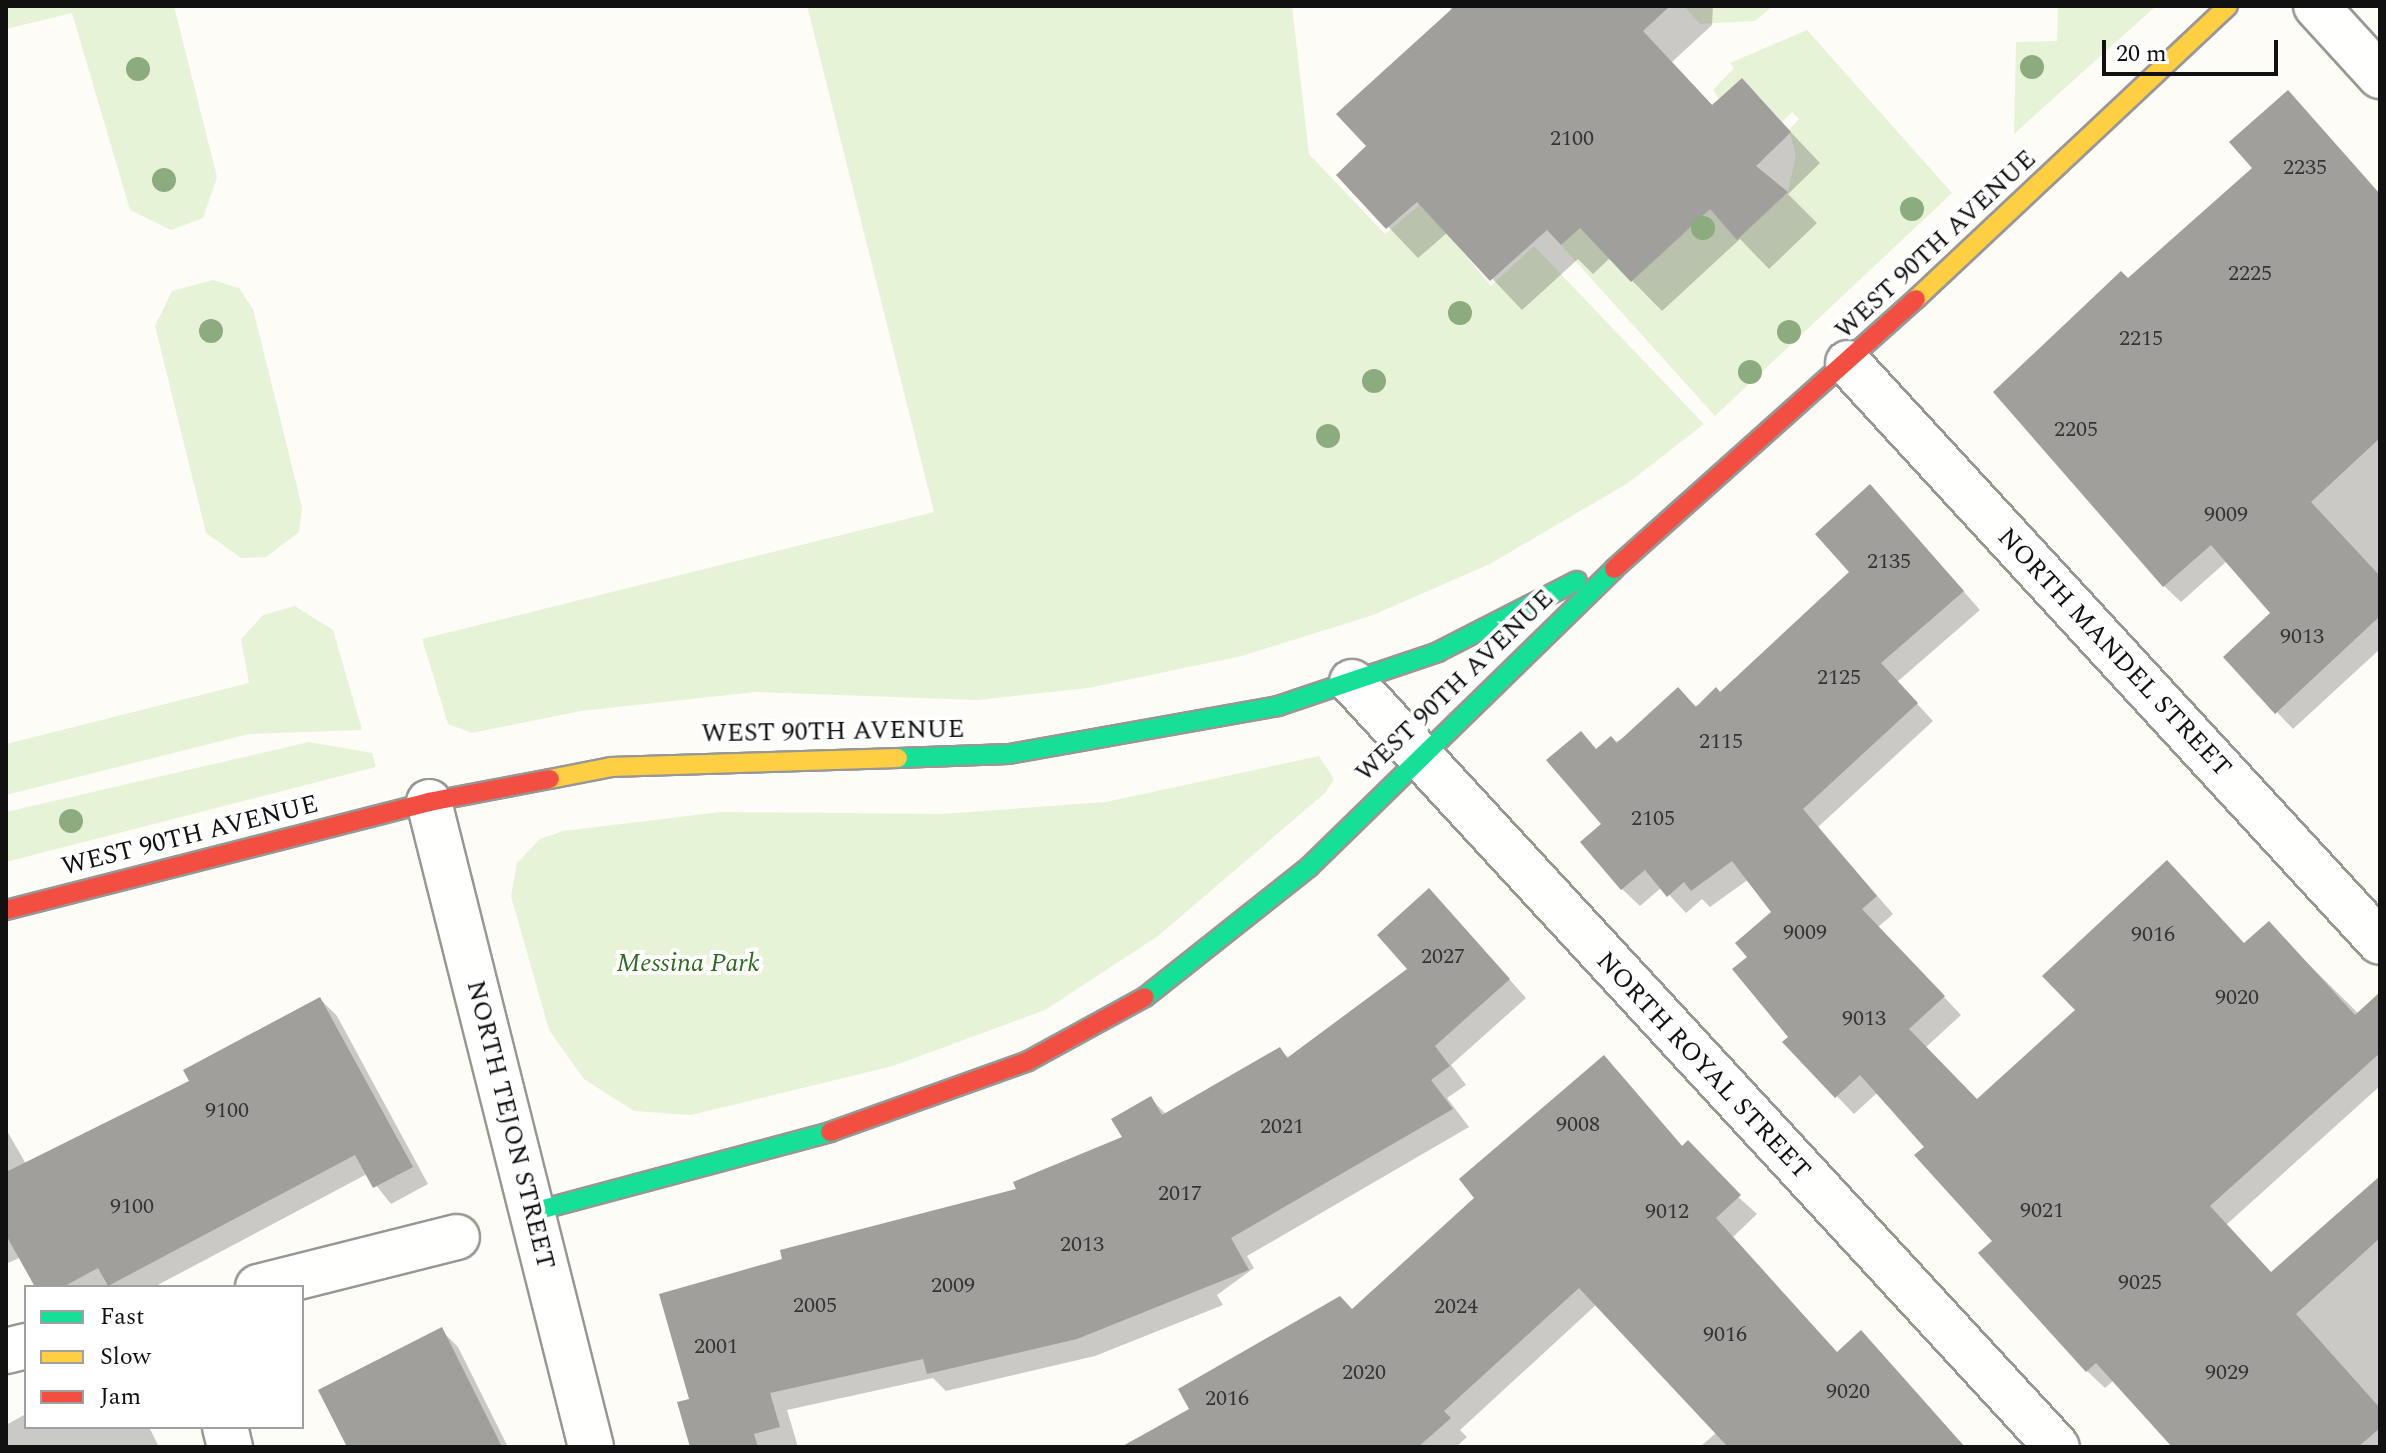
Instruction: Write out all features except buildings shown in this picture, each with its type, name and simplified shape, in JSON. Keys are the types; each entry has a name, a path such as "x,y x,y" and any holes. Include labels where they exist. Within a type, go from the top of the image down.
{"street":[{"name":"WEST 90TH AVENUE","path":"532,1212 881,1118 1028,1061 1149,995 1233,932 1638,545 1848,363 2228,6"},
{"path":"2316,6 2380,76"},
{"name":"NORTH MANDEL STREET","path":"1848,363 2380,942"},
{"name":"WEST 90TH AVENUE","path":"6,910 429,802 611,767 1077,746 1216,720 1352,682 1534,607 1638,545"},
{"name":"NORTH ROYAL STREET","path":"1352,682 1417,757 2057,1447"},
{"name":"NORTH TEJON STREET","path":"429,802 591,1447"},
{"path":"266,1285 457,1237"}],"green space":[{"path":"6,6 174,6 217,177 203,218 171,230 130,210 72,13 6,29"},
{"path":"807,6 1292,6 1309,154 1385,234 1422,203 1491,286 1534,246 1704,424 1628,483 1490,564 1373,615 1242,656 1088,688 978,700 756,692 581,711 472,733 448,724 422,639 934,512"},
{"path":"1684,6 1773,6 1755,21 1700,24"},
{"path":"2058,6 2156,6 2014,134 2016,42 2057,41"},
{"path":"1807,30 1952,193 1715,416 1561,245 1580,228 1631,282 1705,204 1738,239 1788,192 1796,155 1789,130 1799,119 1792,112 1782,122 1742,78 1719,99 1713,90 1734,68 1730,63"},
{"path":"213,280 239,288 253,309 302,507 299,532 266,557 241,558 206,533 155,326 172,291"},
{"path":"295,606 333,630 362,730 249,734 6,795 6,744 249,683 241,639 263,615"},
{"path":"309,742 372,753 376,767 6,862 6,812"},
{"name":"Messina Park","path":"1319,756 1334,779 1325,793 1158,936 1045,1010 893,1066 691,1115 634,1111 584,1079 549,1030 511,896 517,863 540,839 563,831 721,812 941,814 1106,802"}],"traffic: fast":[{"path":"1145,997 1309,867 1614,569"},
{"path":"898,758 1009,754 1278,706 1438,652 1577,581"},
{"path":"532,1212 830,1132"}],"traffic: slow":[{"path":"1916,299 2228,6"},
{"path":"550,779 611,767 898,758"}],"traffic: jam":[{"path":"1614,569 1916,299"},
{"path":"6,910 429,802 550,779"},
{"path":"830,1132 1028,1061 1145,997"}]}
